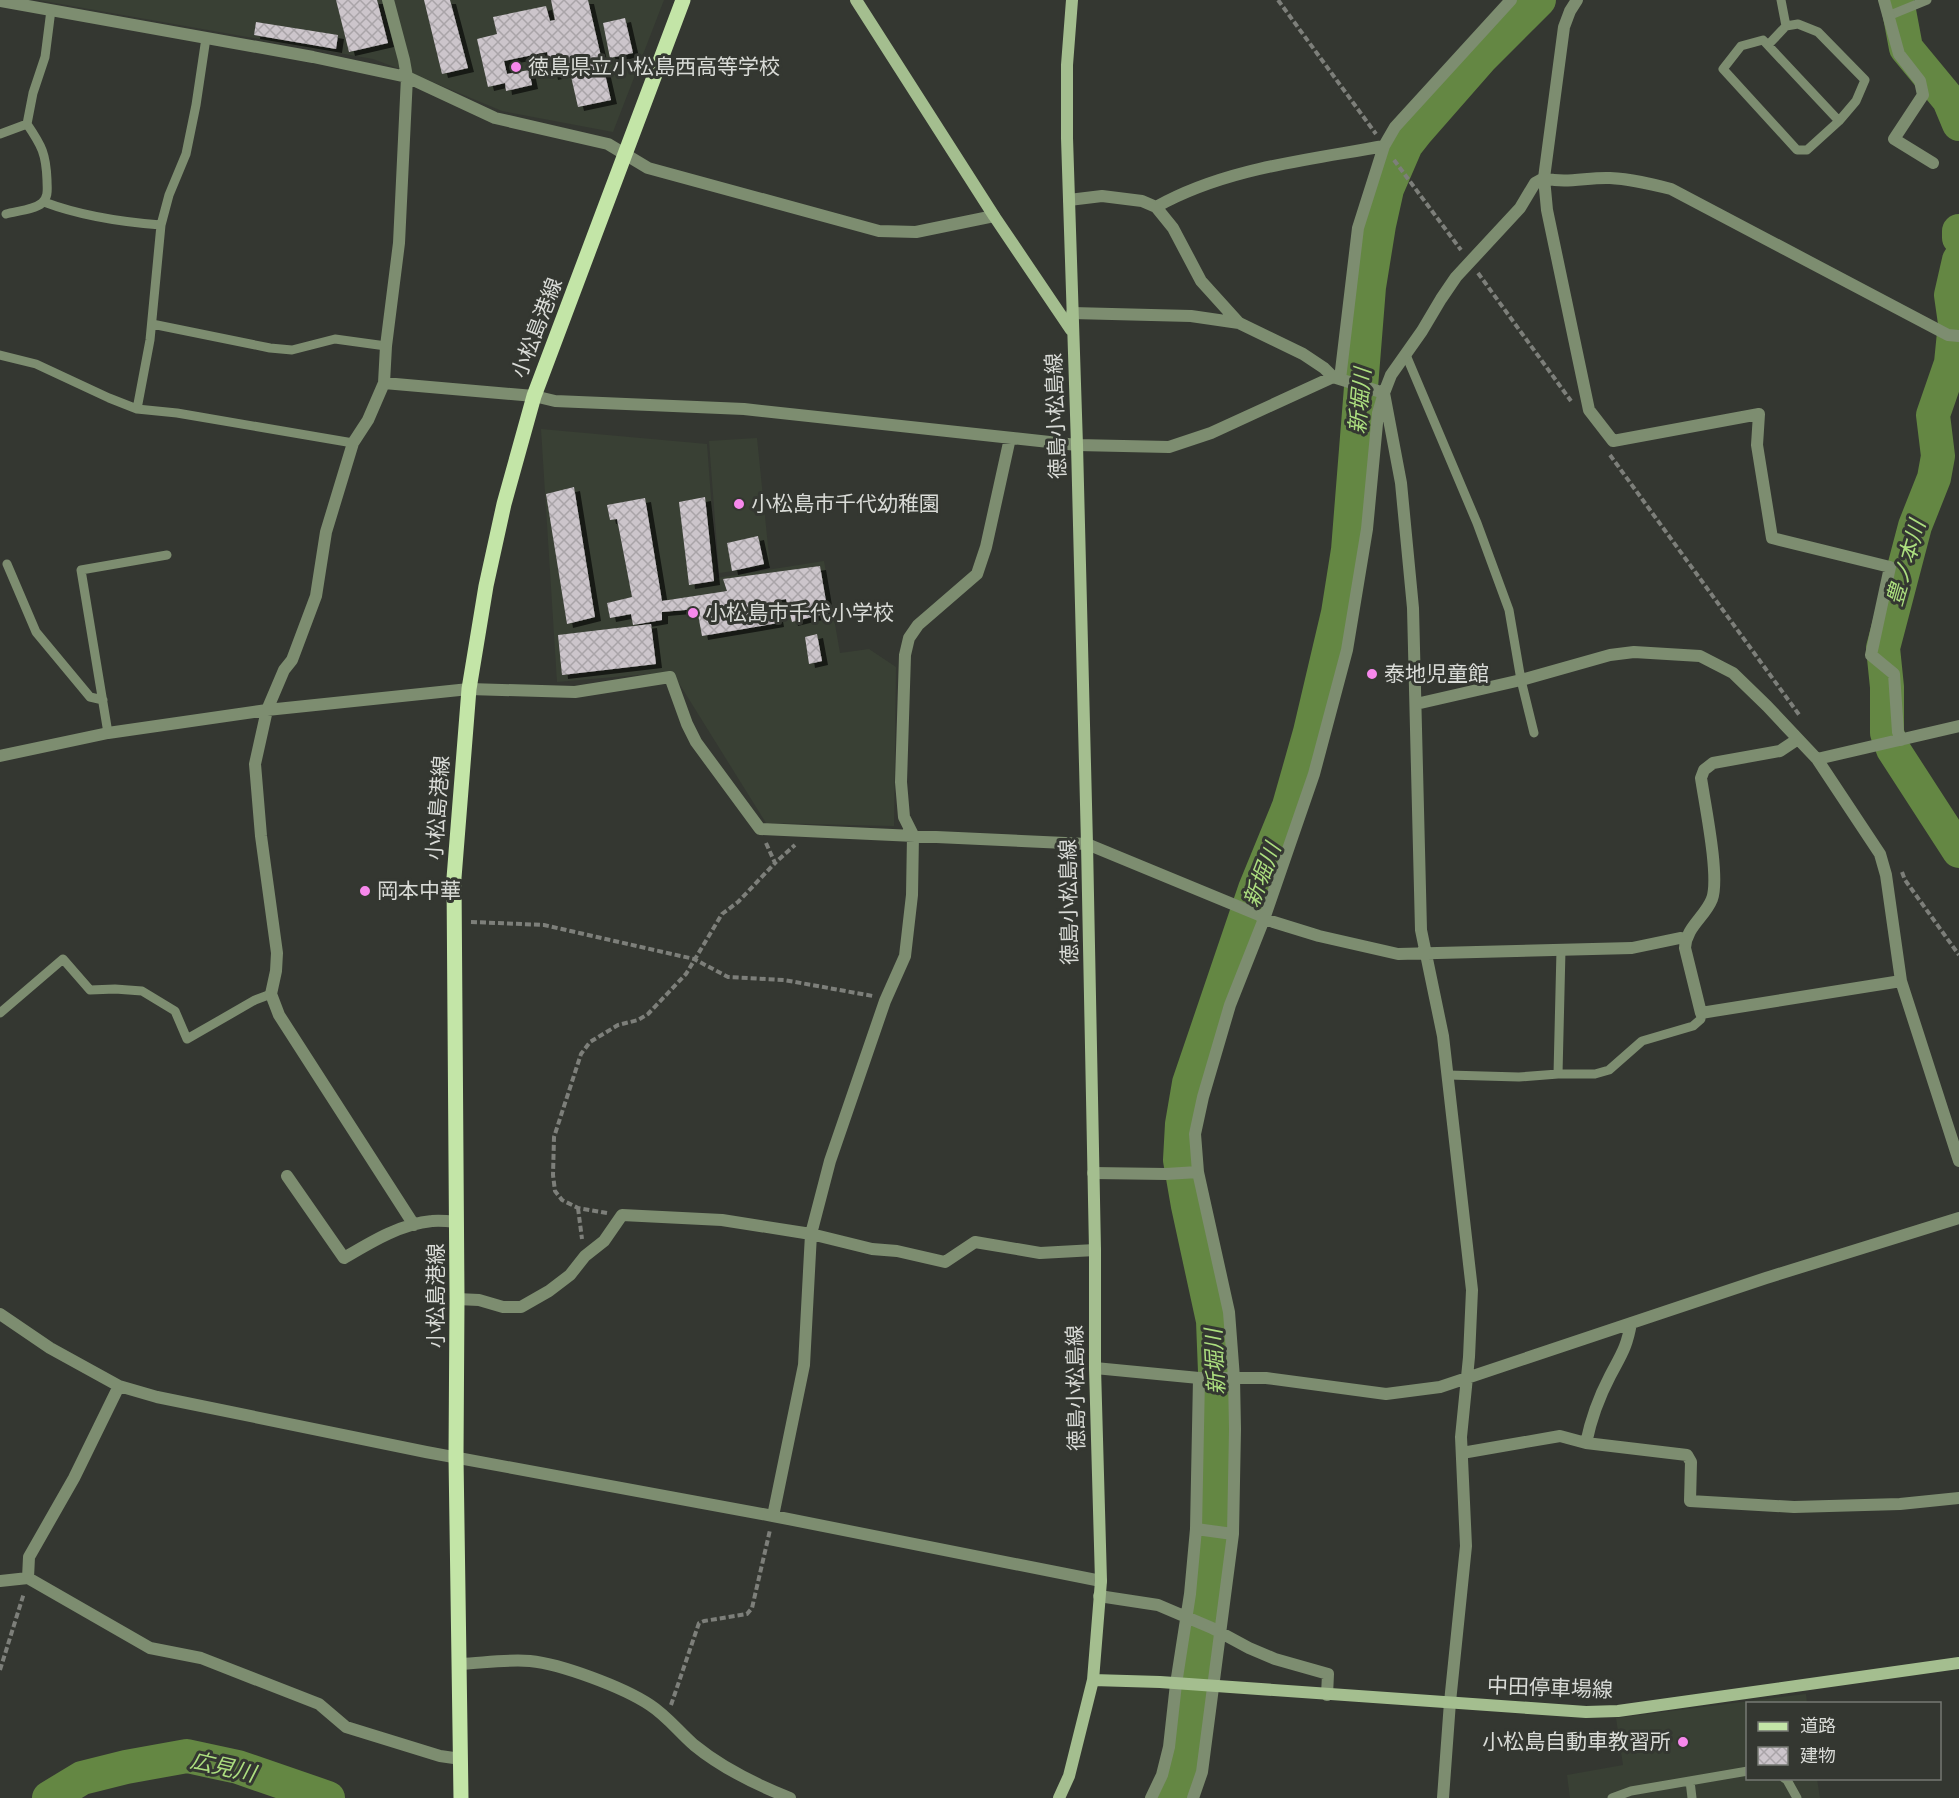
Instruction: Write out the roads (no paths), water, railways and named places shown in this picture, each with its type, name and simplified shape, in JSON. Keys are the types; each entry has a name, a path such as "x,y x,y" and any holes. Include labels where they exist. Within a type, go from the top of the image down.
{"main road":[{"name":"小松島港線","path":"461,1798 456,1457 458,1299 454,867 469,689 486,586 504,504 534,396 683,0"},
{"path":"856,0 994,216 1072,331"},
{"name":"徳島小松島線","path":"1059,1798 1069,1776 1093,1680 1101,1581 1095,1368 1095,1250 1087,844 1077,445 1071,314 1067,65 1072,0"},
{"name":"中田停車場線","path":"1179,1684 1586,1712 1618,1711 1959,1663"},
{"path":"1093,1680 1179,1684"}],"street":[{"path":"388,0 407,77 399,243 386,346 384,383 368,420 353,443 326,531 316,596 292,660 284,670 267,710 255,764 261,836 277,952 272,994 279,1015 414,1225"},
{"path":"1340,379 1358,228 1384,146 1395,127 1511,0"},
{"path":"1576,0 1564,27 1544,178 1547,210 1589,410 1613,441 1759,414 1757,445 1773,538 1890,567 1871,656 1894,674 1898,740"},
{"path":"1884,0 1896,13 1899,54 1920,81 1923,95 1894,139 1933,163"},
{"path":"0,1 407,77 495,118 608,144 648,168 879,231 916,232 994,216"},
{"path":"1156,207 1177,196 1234,176 1274,166 1384,146"},
{"path":"1193,1798 1202,1772 1216,1630 1229,1533 1235,1429 1230,1378 1228,1312 1195,1173 1195,1134 1203,1097 1230,1005 1314,774 1347,650 1367,529 1379,391 1406,355 1456,277 1520,208 1535,183 1544,178 1565,182 1608,178 1671,189 1955,336"},
{"path":"1069,200 1102,196 1142,201 1156,207 1173,228 1201,280 1239,323"},
{"path":"1071,314 1191,316 1239,323 1303,354 1340,379 1379,391"},
{"path":"384,383 534,396 555,401 744,409 1077,445 1169,447 1211,433 1340,379"},
{"path":"1379,391 1401,483 1413,608 1421,930 1443,1036 1472,1290 1469,1357 1461,1437 1466,1546 1443,1798"},
{"path":"773,1516 804,1365 811,1234 830,1161 885,1001 905,956 912,895 913,835 904,817 901,782 905,655 909,638 918,625 977,574 986,547 1010,438"},
{"path":"1416,704 1521,680 1610,655 1634,652 1700,656 1733,673 1816,759 1880,854 1886,875 1901,981 1959,1161"},
{"path":"0,756 108,733 267,710 469,689 575,692 669,677 696,742 760,829 1087,844 1261,917 1320,936 1398,954 1632,948 1680,938 1686,939"},
{"path":"1816,759 1959,726"},
{"path":"1798,739 1780,751 1713,763 1704,770 1701,778 1714,864 1714,890 1712,902 1693,926 1686,939 1685,948 1701,1013 1901,981"},
{"path":"1093,1173 1195,1173"},
{"path":"287,1176 344,1258 378,1237 414,1225 432,1221 456,1222"},
{"path":"458,1299 479,1300 503,1307 520,1307 549,1291 570,1275 585,1256 604,1241 622,1215 722,1220 811,1234 872,1249 897,1251 945,1262 975,1242 1040,1253 1095,1250"},
{"path":"1095,1368 1202,1378 1266,1378 1386,1394 1440,1387 1766,1278 1959,1218"},
{"path":"0,1314 50,1348 119,1386 158,1397 456,1457 773,1516 1101,1581"},
{"path":"1586,1443 1591,1422 1609,1377 1627,1345 1631,1323"},
{"path":"1151,1798 1162,1775 1169,1747 1190,1619 1200,1529 1202,1378"},
{"path":"28,1578 29,1557 74,1478 119,1386"},
{"path":"1462,1453 1560,1436 1586,1443 1688,1455 1691,1462 1690,1501 1794,1507 1900,1504 1959,1498"},
{"path":"1200,1529 1229,1533"},
{"path":"0,1581 28,1578 150,1648 201,1658 319,1704 345,1727 440,1756 461,1759"},
{"path":"1099,1596 1158,1605 1275,1659 1329,1674 1327,1695"},
{"path":"460,1664 527,1661 552,1664 628,1693 650,1704 667,1717 693,1744 715,1759 759,1785 790,1798"}],"lane":[{"path":"1781,0 1786,26"},
{"path":"1896,13 1927,0"},
{"path":"6,214 37,206 44,202 47,195 46,158 27,124 33,93 45,57 51,10"},
{"path":"1768,45 1786,26 1798,24 1818,32 1865,80 1856,101 1839,121 1807,150 1797,150 1723,69 1741,46 1763,40 1839,121"},
{"path":"137,409 150,340 161,225 169,195 186,153 206,38"},
{"path":"0,134 27,124"},
{"path":"44,202 64,210 161,225"},
{"path":"152,324 270,348 292,350 335,339 386,346"},
{"path":"0,354 36,364 137,409 177,413 353,443"},
{"path":"1406,355 1477,523 1509,610 1521,680 1534,733"},
{"path":"108,733 81,570 167,555"},
{"path":"7,564 36,632 90,697 103,700"},
{"path":"1558,1074 1561,950"},
{"path":"0,1013 63,959 90,990 142,991 175,1011 187,1039 255,1000 272,994"},
{"path":"1448,1075 1519,1077 1595,1074 1609,1070 1642,1041 1693,1026 1701,1019 1701,1013"},
{"path":"1612,1798 1631,1791 1746,1771"},
{"path":"1787,1780 1797,1798"},
{"path":"1690,1781 1692,1798"}],"waterway":[{"name":"新堀川","path":"1172,1798 1184,1766 1194,1712 1211,1581 1219,1473 1213,1321 1180,1160 1182,1124 1189,1083 1255,889 1289,806 1310,732 1338,613 1348,550 1369,287 1387,189 1406,145 1417,131 1481,58 1539,0"},
{"name":"豊ノ本川","path":"1897,0 1906,48 1949,100 1959,124"},
{"name":"豊ノ本川","path":"1959,231 1959,238"},
{"name":"豊ノ本川","path":"1959,260 1951,295 1955,323 1951,363 1933,415 1938,456 1934,478 1915,526 1883,648 1887,687 1887,733 1893,749 1959,851"},
{"name":"広見川","path":"49,1798 82,1778 187,1756 238,1767 328,1798"}],"place":[{"name":"徳島県立小松島西高等学校","path":"516,67"},
{"name":"小松島市千代幼稚園","path":"739,504"},
{"name":"小松島市千代小学校","path":"693,613"},
{"name":"泰地児童館","path":"1372,674"},
{"name":"岡本中華","path":"365,891"},
{"name":"小松島自動車教習所","path":"1683,1742"}]}
